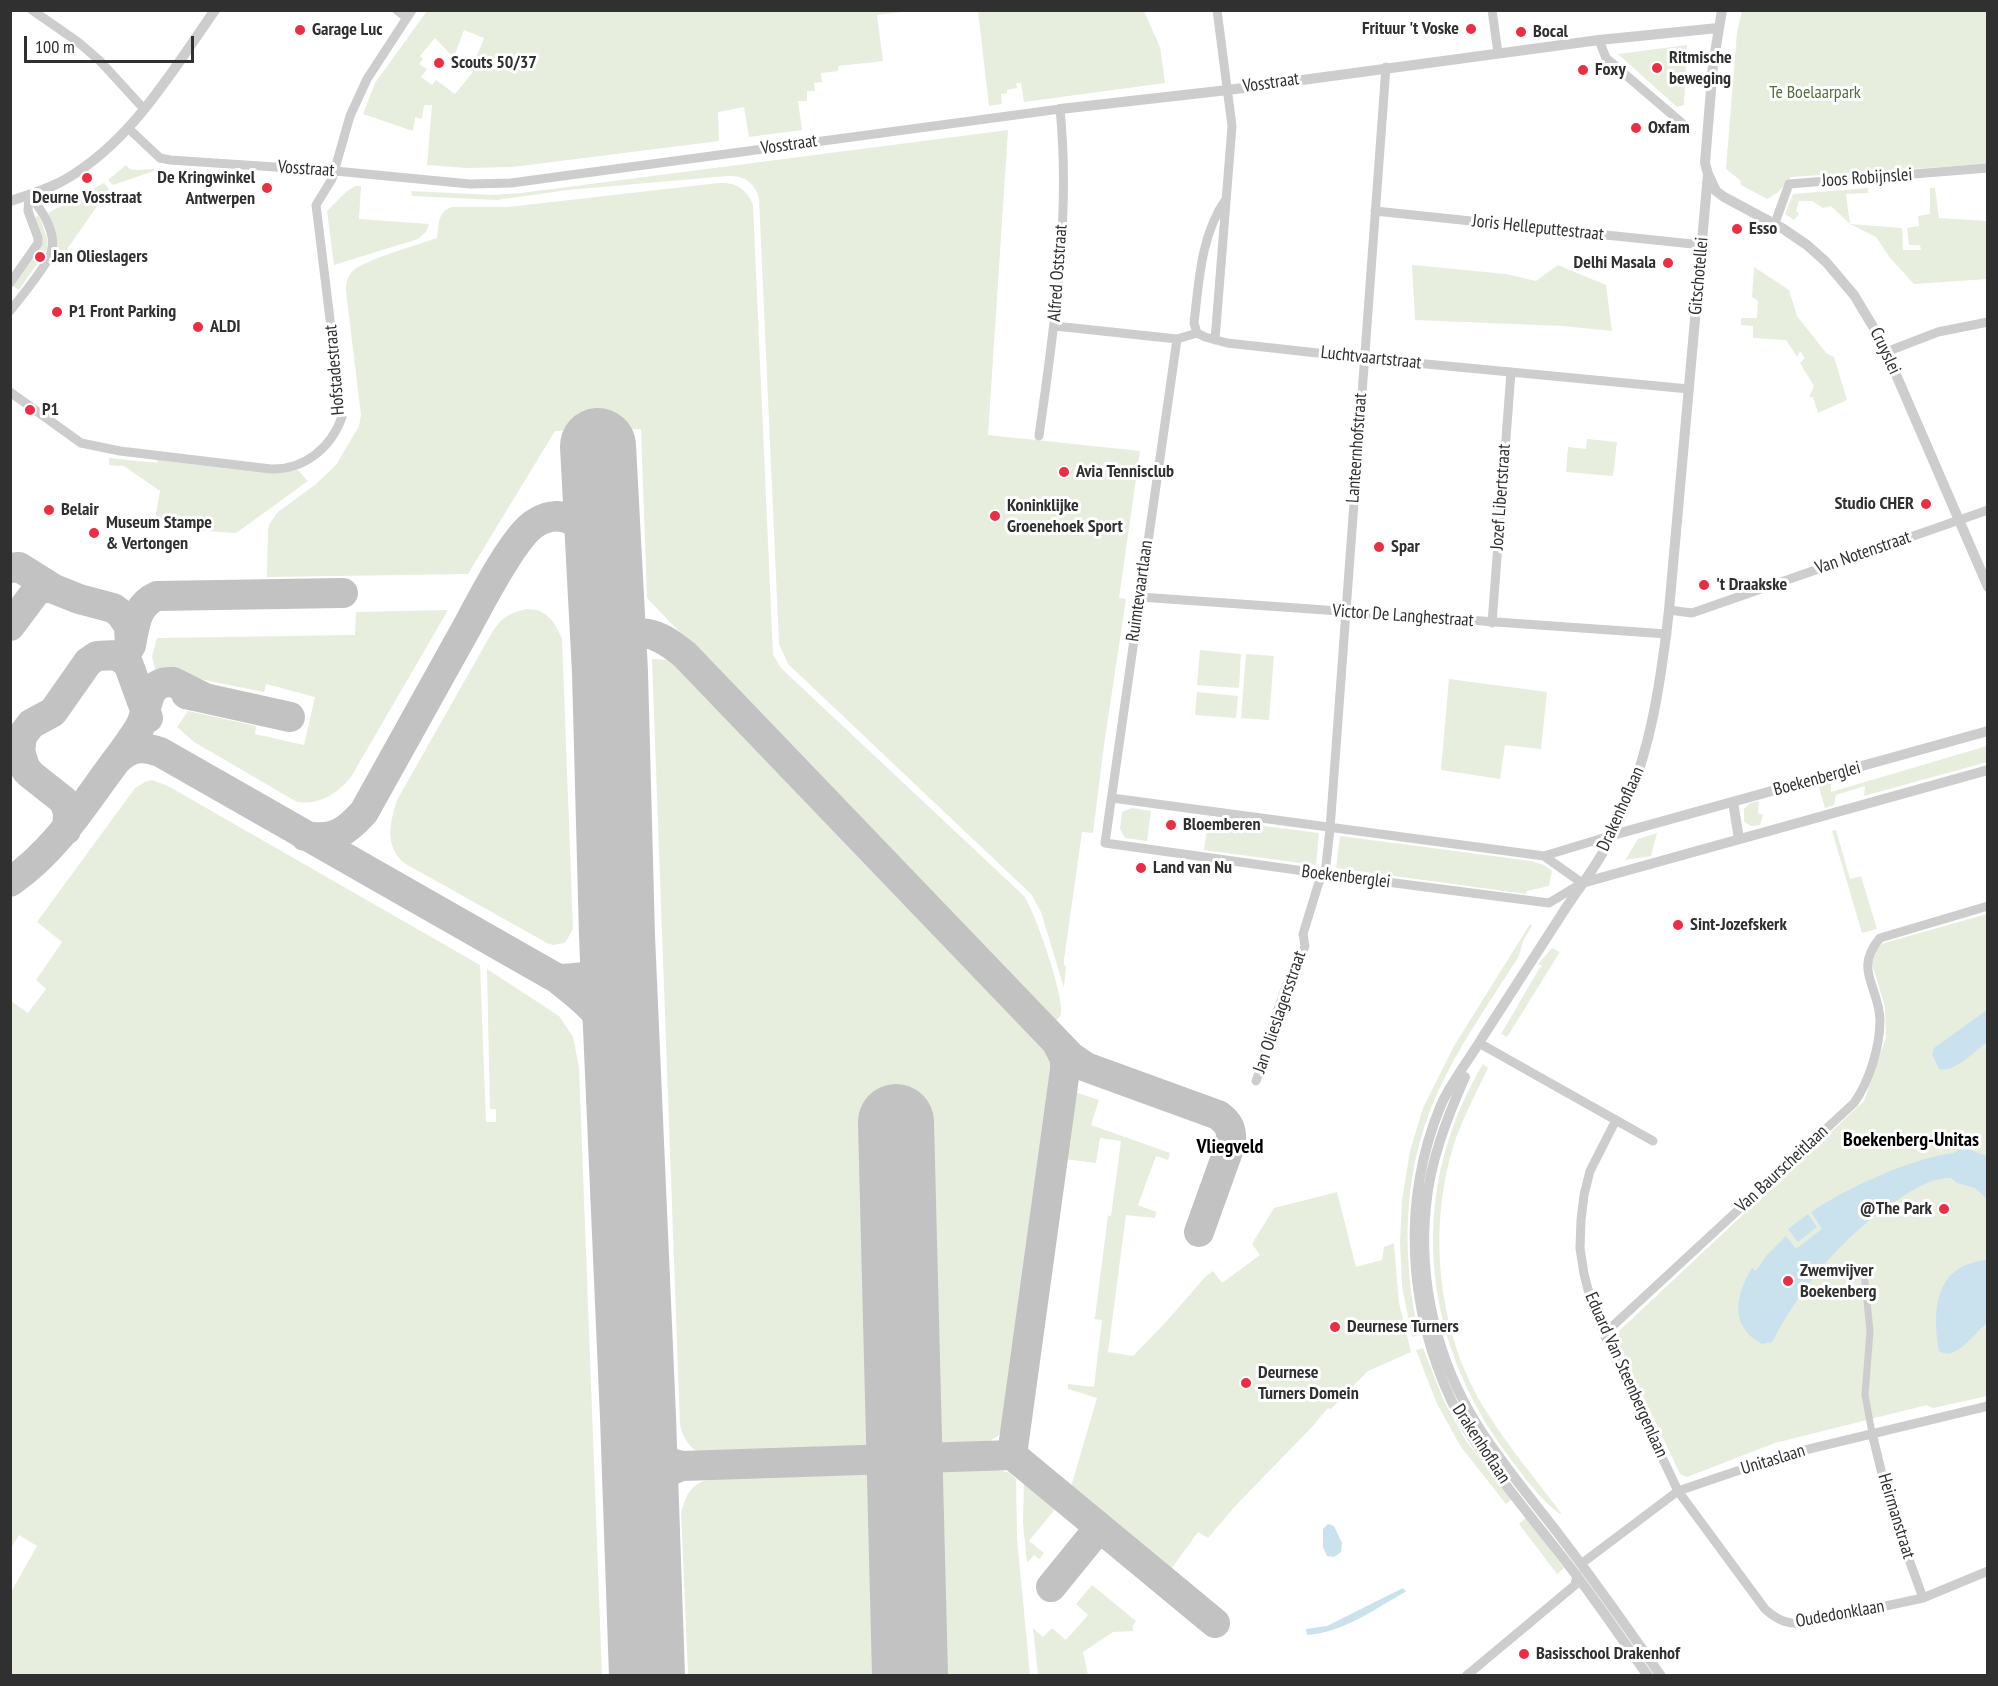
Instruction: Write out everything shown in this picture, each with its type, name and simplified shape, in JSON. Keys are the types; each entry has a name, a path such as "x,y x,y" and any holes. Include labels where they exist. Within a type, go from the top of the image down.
{"street":[{"path":"10,201 56,184 79,171 117,140 144,109 215,10"},
{"path":"397,10 410,14"},
{"path":"1215,340 1232,126 1217,10"},
{"path":"1492,10 1498,53"},
{"name":"Gitschotellei","path":"1676,542 1708,174 1706,152 1713,65 1722,10"},
{"path":"37,12 90,52 144,109"},
{"name":"Hofstadestraat","path":"10,392 81,443 120,451 283,470 314,457 338,428 342,417 316,205 335,171 350,116 367,79 410,14"},
{"name":"Vosstraat","path":"128,128 163,159 335,171 470,184 512,183 1060,109 1228,90 1386,67 1599,40 1718,28"},
{"path":"1599,40 1606,58 1683,123"},
{"name":"Lanteernhofstraat","path":"1330,829 1386,67"},
{"name":"Alfred Oststraat","path":"1039,436 1055,326 1064,175 1060,109"},
{"name":"Joos Robijnslei","path":"1775,223 1790,184 1988,168"},
{"name":"Cruyslei","path":"1708,174 1716,191 1724,197 1775,223 1806,245 1838,276 1865,312 1886,352 1988,587"},
{"path":"10,283 38,243 28,211 29,195"},
{"path":"10,310 14,299 50,257 53,245 40,207 29,195"},
{"path":"1055,326 1177,339 1197,333 1194,323 1203,254 1218,210 1227,197"},
{"name":"Joris Helleputtestraat","path":"1375,211 1702,245"},
{"path":"1886,352 1938,332 1988,322"},
{"name":"Luchtvaartstraat","path":"1197,333 1227,343 1689,389"},
{"name":"Ruimtevaartlaan","path":"1105,843 1177,339"},
{"name":"Jozef Libertstraat","path":"1492,623 1511,372"},
{"name":"Van Notenstraat","path":"1670,610 1692,613 1988,510"},
{"name":"Drakenhoflaan","path":"1648,1676 1577,1575 1520,1503 1463,1422 1438,1370 1420,1309 1415,1272 1414,1239 1415,1206 1422,1165 1430,1134 1443,1101 1613,835 1632,794 1651,730 1662,675 1676,542"},
{"name":"Victor De Langhestraat","path":"1140,597 1667,634"},
{"name":"Boekenberglei","path":"1112,798 1544,856 1988,731"},
{"name":"Boekenberglei","path":"1105,843 1549,903 1582,884 1988,770"},
{"path":"1733,802 1739,839"},
{"name":"Jan Olieslagersstraat","path":"1256,1081 1286,986 1293,977 1305,946 1303,934 1319,882 1325,874 1330,829"},
{"name":"Boekenberglei","path":"1544,856 1582,884"},
{"name":"Van Baurscheitlaan","path":"1604,1334 1846,1110 1863,1090 1869,1078 1880,1020 1866,963 1880,938 1988,906"},
{"path":"1479,1043 1653,1141"},
{"name":"Drakenhoflaan","path":"1479,1043 1452,1105 1432,1172 1425,1207 1425,1271 1431,1309 1447,1364 1476,1422 1661,1676"},
{"name":"Eduard Van Steenbergenlaan","path":"1616,1120 1590,1171 1584,1195 1580,1248 1584,1274 1591,1301 1604,1334 1678,1491"},
{"path":"1864,1272 1870,1331 1865,1395 1872,1433"},
{"name":"Unitaslaan","path":"1581,1564 1678,1491 1784,1455 1988,1406"},
{"name":"Heirmanstraat","path":"1872,1433 1890,1507 1923,1598"},
{"name":"Oudedonklaan","path":"1678,1491 1765,1609 1780,1620 1796,1624 1806,1623 1923,1598 1988,1571"},
{"path":"1466,1676 1575,1586 1581,1564"}],"green space":[{"path":"427,11 912,11 877,15 883,61 838,66 838,71 821,73 822,82 814,83 815,91 807,91 807,101 798,101 802,130 749,137 744,107 718,112 719,141 513,167 467,168 427,165 432,105 424,105 422,119 415,117 413,131 363,114 375,83","holes":["464,30 484,38 471,71 473,72 455,94 436,80 432,85 421,77 427,69 419,64 423,59 420,56 435,38 451,55 455,54"]},
{"path":"978,11 1144,11 1160,47 1165,83 1024,102 1021,83 1016,83 1017,88 1001,94 1002,104 989,106"},
{"name":"Te Boelaarpark","path":"1742,11 1987,11 1987,164 1791,177 1778,192 1767,199 1741,185 1740,180 1726,169 1737,32"},
{"path":"1687,45 1684,105 1677,107 1618,54"},
{"name":"Koninklijke Groenehoek Sport","path":"1008,130 988,435 1140,451 1119,598 1126,599 1093,833 1082,832 1064,960 1066,966 1064,988 1041,912 1031,894 788,664 779,644 759,198 751,184 743,178 727,176 568,190 497,200 412,196 411,191 492,195 521,193"},
{"path":"126,165 130,169 154,169 154,171 113,185 108,180"},
{"path":"104,183 109,189 56,265 53,264 57,243 48,213"},
{"path":"719,183 736,185 748,195 753,205 773,655 782,669 1024,896 1054,972 1061,1004 1060,1017 1056,1020 1047,1017 647,598 641,429 555,431 468,574 267,577 270,523 278,512 316,484 336,465 359,426 361,415 346,291 347,280 354,270 381,257 437,238 441,216 452,207 508,207"},
{"path":"355,186 361,186 359,219 429,224 426,232 418,239 334,265 327,211"},
{"path":"1868,188 1868,193 1846,194 1850,224 1831,206 1823,208 1812,201 1799,201 1796,211 1799,214 1794,220 1785,214 1793,194"},
{"path":"1930,188 1935,188 1939,218 1987,221 1987,279 1914,284 1891,259 1876,237 1850,224 1902,228 1903,250 1921,250 1920,245 1909,245 1907,228 1919,226 1918,216 1930,214"},
{"path":"39,216 48,248 19,290 13,286 43,242 35,217"},
{"path":"1412,265 1506,274 1536,281 1558,265 1606,285 1612,331 1563,326 1415,320"},
{"path":"1754,267 1789,290 1797,316 1827,354 1834,357 1847,400 1818,413 1813,397 1809,397 1814,386 1800,363 1805,358 1800,351 1797,357 1786,340 1753,338 1753,326 1741,325 1741,318 1757,318 1758,301 1752,297"},
{"path":"1587,439 1617,442 1613,476 1566,472 1568,447 1586,449"},
{"path":"109,458 157,463 158,459 271,473 298,470 308,481 236,533 143,527 143,519 155,520 160,491 124,466 109,465"},
{"path":"527,609 545,614 562,639 573,929 565,943 553,945 404,863 393,849 390,833 397,800 490,636 505,618"},
{"path":"448,610 351,777 334,793 313,802 297,802 194,742 177,727 188,711 256,726 255,734 304,745 315,697 266,684 264,692 155,670 152,656 157,638 355,635 356,612"},
{"path":"1200,650 1241,654 1239,688 1197,685"},
{"path":"1246,654 1274,656 1269,720 1241,718"},
{"path":"652,659 671,660 679,665 1043,1046 1047,1054 1051,1067 1051,1082 1007,1425 990,1441 704,1456 691,1447 683,1435 680,1425"},
{"path":"1449,679 1547,692 1541,749 1505,745 1500,779 1441,770"},
{"path":"1197,692 1238,696 1236,718 1195,715"},
{"path":"1987,746 1987,762 1864,796 1865,786 1836,795 1834,805 1825,808 1818,784 1831,781 1831,792"},
{"path":"152,780 168,786 480,965 486,1122 496,1122 496,1109 490,1109 487,969 559,1016 573,1037 579,1067 602,1675 11,1675 11,1592 37,1546 19,1535 11,1548 11,1001 28,1013 46,989 36,980 62,942 37,922 135,788"},
{"path":"1759,801 1758,813 1763,815 1760,825 1750,826 1744,821 1744,809 1750,803"},
{"path":"1132,808 1151,811 1147,841 1125,838 1120,829 1122,812"},
{"path":"1208,819 1319,833 1316,865 1204,850"},
{"path":"1836,830 1850,879 1861,876 1877,929 1862,933 1832,831"},
{"path":"1657,833 1651,856 1625,860 1638,839"},
{"path":"1340,836 1531,861 1544,865 1552,871 1549,886 1527,891 1526,894 1336,868"},
{"path":"1987,914 1987,1396 1933,1408 1927,1405 1775,1443 1687,1477 1680,1474 1617,1341 1619,1331 1864,1101 1886,1037 1885,1007 1872,964 1877,948 1884,943"},
{"path":"1530,924 1532,926 1523,941 1519,956 1453,1061 1424,1126 1416,1156 1408,1215 1409,1275 1419,1335 1412,1337 1402,1286 1400,1242 1402,1200 1410,1151 1423,1108 1454,1046"},
{"path":"1552,948 1560,952 1507,1037 1501,1034 1542,966 1538,964"},
{"path":"1483,1064 1488,1068 1456,1138 1441,1207 1439,1243 1448,1316 1457,1350 1488,1414 1560,1514 1525,1478 1477,1408 1455,1360 1441,1312 1434,1262 1434,1212 1442,1162 1459,1112"},
{"name":"Deurnese Turners Domein","path":"1072,1091 1099,1100 1091,1125 1170,1153 1168,1160 1156,1156 1138,1205 1156,1212 1155,1218 1126,1215 1108,1352 1133,1356 1206,1276 1213,1271 1222,1283 1260,1255 1252,1244 1274,1208 1337,1192 1356,1267 1382,1260 1384,1247 1394,1243 1399,1303 1411,1352 1368,1371 1331,1409 1328,1408 1208,1538 1198,1532 1169,1572 1070,1490 1097,1398 1068,1389 1068,1384 1094,1387 1102,1320 1094,1319 1121,1141 1100,1138 1096,1163 1064,1159"},
{"path":"1423,1348 1444,1401 1466,1441 1512,1499 1506,1504 1461,1447 1437,1404 1416,1350"},
{"path":"992,1468 1010,1473 1016,1479 1017,1538 1030,1675 688,1675 681,1512 686,1498 696,1485 715,1478"},
{"path":"1024,1480 1056,1508 1029,1541 1044,1553 1039,1559 1034,1555 1027,1563 1023,1523"},
{"path":"1526,1518 1564,1568 1557,1574 1519,1524"},
{"path":"1092,1585 1136,1621 1133,1631 1113,1632 1083,1652 1088,1675 1038,1675 1033,1628 1043,1637 1052,1628 1066,1640 1088,1615 1076,1604"}],"water":[{"path":"1987,1010 1987,1042 1958,1065 1939,1069 1932,1054 1934,1048"},
{"path":"1958,1150 1970,1150 1987,1156 1987,1199 1975,1188 1957,1183 1951,1178 1929,1182 1915,1189 1876,1215 1841,1246 1796,1301 1772,1342 1762,1344 1751,1337 1744,1328 1738,1310 1746,1279 1752,1268 1756,1271 1767,1255 1786,1236 1796,1249 1822,1229 1811,1212 1842,1193 1880,1175"},
{"path":"1808,1214 1817,1227 1798,1242 1788,1229"},
{"path":"1987,1260 1987,1323 1952,1353 1939,1351 1936,1319 1941,1291 1947,1280 1957,1270"},
{"path":"1328,1524 1334,1526 1342,1543 1341,1552 1334,1557 1327,1556 1323,1547 1323,1529"},
{"path":"1403,1588 1405,1592 1358,1619 1333,1630 1307,1635 1306,1629 1327,1626"}],"taxiway":[{"path":"305,836 332,836 345,830 364,812 488,588 507,556 526,531 546,518 556,516 566,518 583,528 603,554"},
{"path":"10,568 19,567 54,589 79,599 113,608 120,613 129,626 130,647"},
{"path":"10,626 37,590 44,587 54,589"},
{"path":"131,645 135,623 141,610 157,596 343,593"},
{"path":"610,672 611,653 629,637 647,634 656,636 675,647 1070,1056 1086,1067 1218,1115 1225,1121 1230,1130 1231,1143 1199,1232"},
{"path":"26,770 20,751 22,736 31,724 53,712 88,662 97,656 116,655 128,663 148,718"},
{"path":"10,882 49,848 82,808 139,728 149,698 157,686 173,682 205,698"},
{"path":"186,694 290,717"},
{"path":"115,762 130,750 147,748 160,752 558,979 588,1004 602,1021 613,1044 623,1076"},
{"path":"15,753 30,774 63,800 68,814 66,830"},
{"path":"558,979 582,977 598,971 609,959 617,936"},
{"path":"1012,1455 1065,1070 1065,1059 1058,1045"},
{"path":"638,1417 643,1436 651,1450 663,1460 682,1466 1012,1455 1215,1623"},
{"path":"641,1522 644,1501 651,1486 662,1475 682,1466"},
{"path":"1051,1587 1099,1528"}],"runway":[{"path":"598,446 610,672 617,936 647,1676"},
{"path":"896,1122 910,1676"}],"place":[{"name":"Frituur 't Voske","path":"1471,29"},
{"name":"Garage Luc","path":"300,30"},
{"name":"Bocal","path":"1521,32"},
{"name":"Scouts 50/37","path":"439,63"},
{"name":"Ritmische beweging","path":"1657,68"},
{"name":"Foxy","path":"1583,70"},
{"name":"Oxfam","path":"1636,128"},
{"name":"Deurne Vosstraat","path":"87,178"},
{"name":"De Kringwinkel Antwerpen","path":"267,188"},
{"name":"Esso","path":"1737,229"},
{"name":"Jan Olieslagers","path":"40,257"},
{"name":"Delhi Masala","path":"1668,263"},
{"name":"P1 Front Parking","path":"57,312"},
{"name":"ALDI","path":"198,327"},
{"name":"P1","path":"30,410"},
{"name":"Avia Tennisclub","path":"1064,472"},
{"name":"Studio CHER","path":"1926,504"},
{"name":"Belair","path":"49,510"},
{"name":"Koninklijke Groenehoek Sport","path":"995,516"},
{"name":"Museum Stampe & Vertongen","path":"94,533"},
{"name":"Spar","path":"1379,547"},
{"name":"'t Draakske","path":"1704,585"},
{"name":"Bloemberen","path":"1171,825"},
{"name":"Land van Nu","path":"1141,868"},
{"name":"Sint-Jozefskerk","path":"1678,925"},
{"name":"@The Park","path":"1944,1209"},
{"name":"Zwemvijver Boekenberg","path":"1788,1281"},
{"name":"Deurnese Turners","path":"1335,1327"},
{"name":"Deurnese Turners Domein","path":"1246,1383"},
{"name":"Basisschool Drakenhof","path":"1524,1654"}],"district":[{"name":"Boekenberg-Unitas","path":"1911,1140"},
{"name":"Vliegveld","path":"1230,1147"}]}
